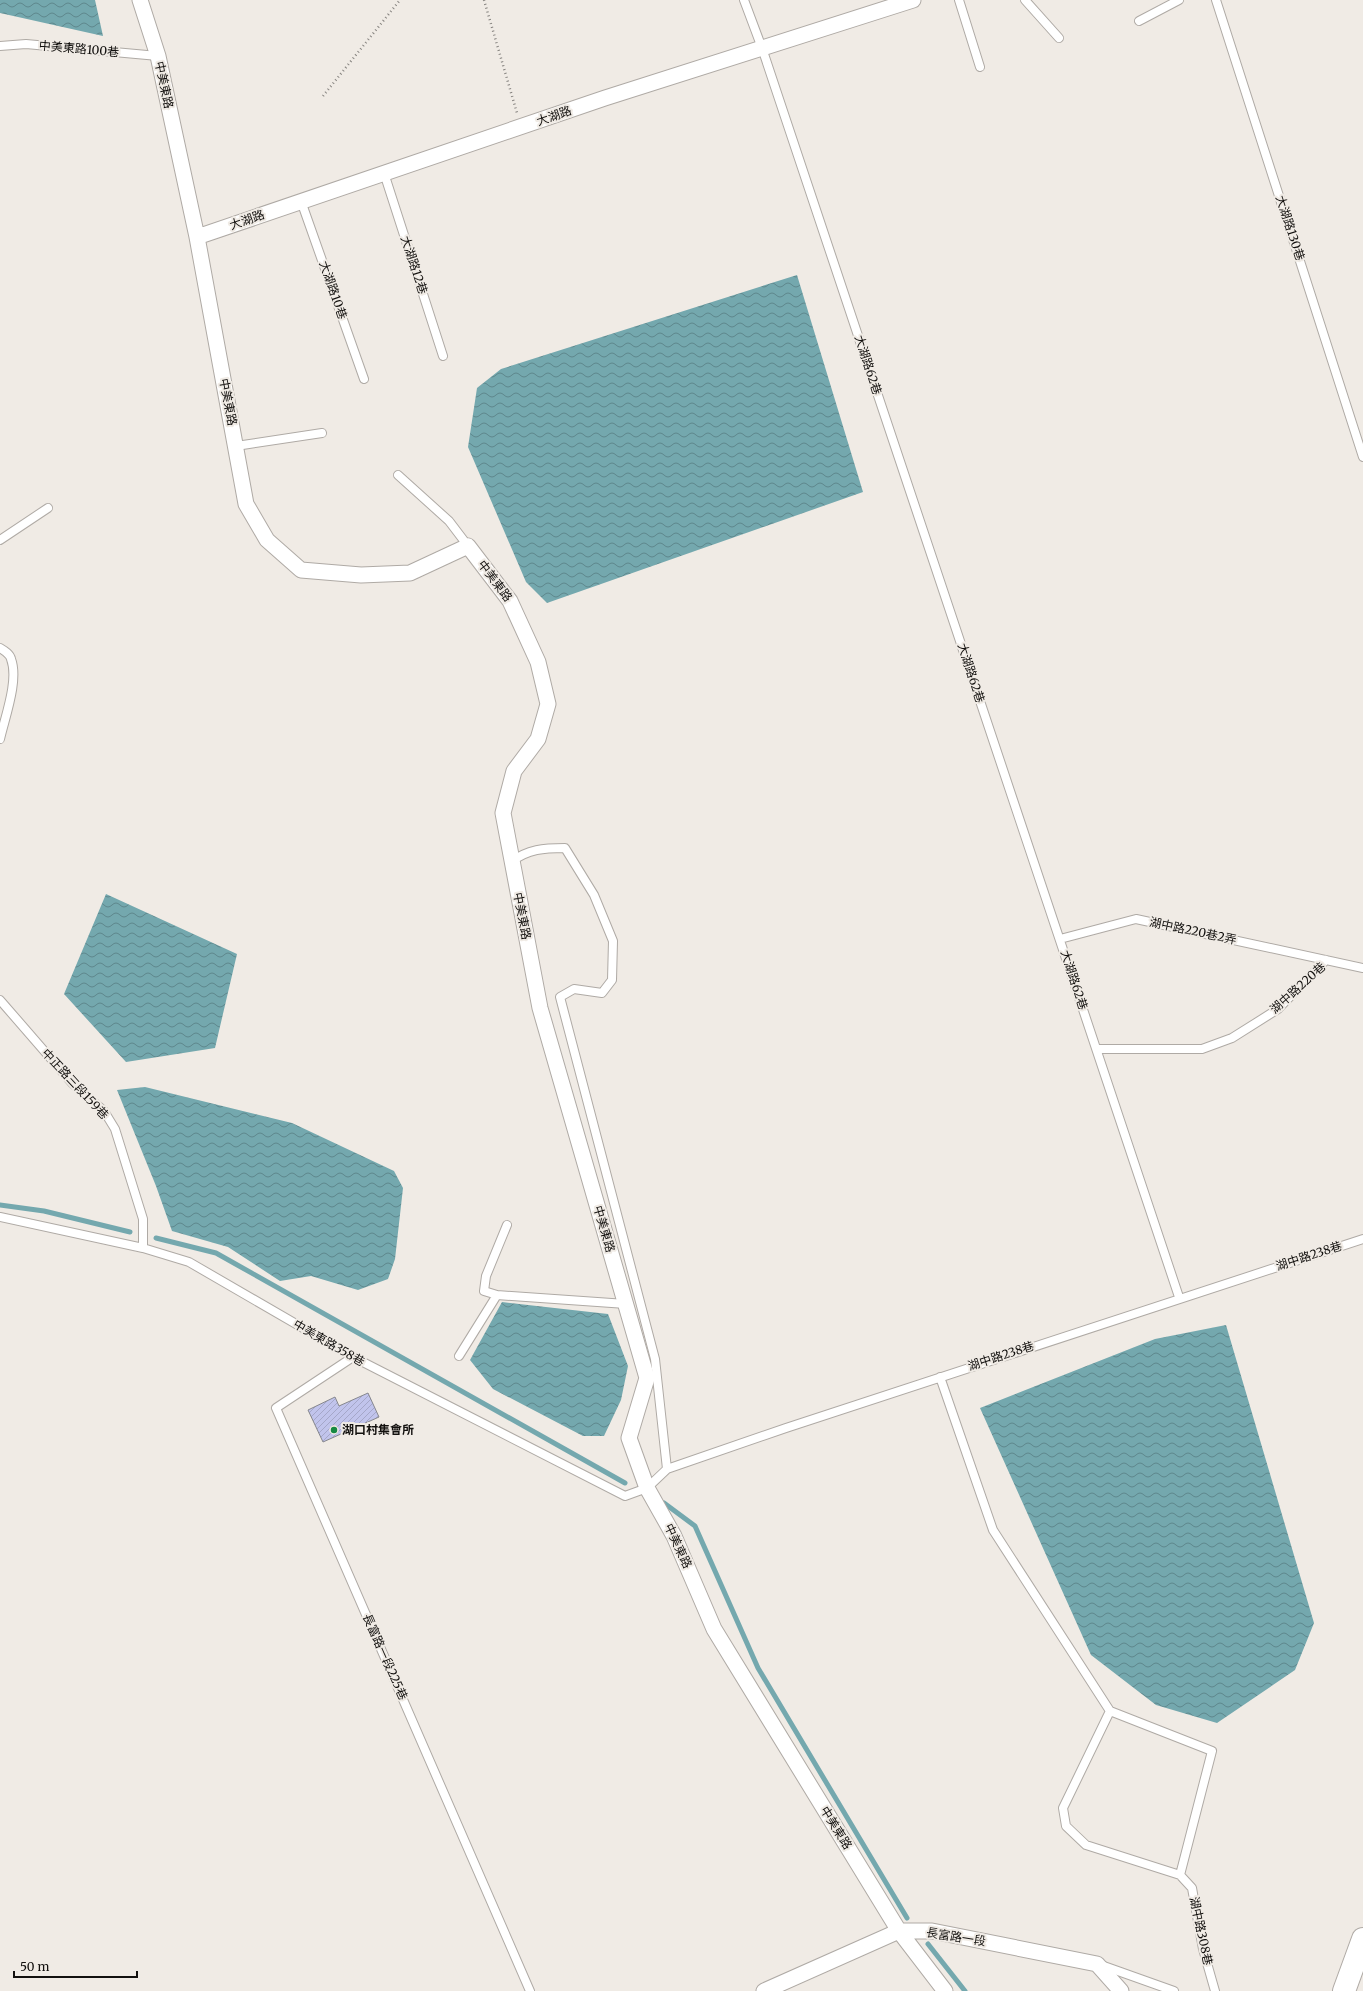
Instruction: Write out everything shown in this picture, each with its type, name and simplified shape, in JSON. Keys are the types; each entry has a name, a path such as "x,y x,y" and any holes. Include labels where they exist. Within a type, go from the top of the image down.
{"street":[{"name":"中美東路","path":"140,0 158,56 197,237 246,504 267,540 301,570 361,575 410,573 468,546 510,601 538,662 548,704 538,739 514,771 503,813 511,862 540,1008 647,1378 630,1438 647,1488 674,1536 714,1630 899,1931 945,1991"},
{"name":"大湖路","path":"197,237 605,98 912,0"},
{"name":"長富路一段","path":"764,1991 899,1931 932,1931 1097,1964"},
{"path":"1344,1991 1363,1939"},
{"path":"1097,1964 1121,1991"}],"lane":[{"name":"大湖路62巷","path":"744,0 762,48 1180,1297"},
{"path":"959,0 980,67"},
{"path":"1025,0 1059,38"},
{"path":"1139,21 1179,0"},
{"name":"大湖路130巷","path":"1216,0 1363,457"},
{"name":"中美東路100巷","path":"0,46 26,44 158,56"},
{"name":"大湖路12巷","path":"384,173 443,356"},
{"name":"大湖路10巷","path":"301,201 364,379"},
{"path":"236,446 322,433"},
{"path":"398,475 449,521 468,546"},
{"path":"0,540 48,508"},
{"path":"0,648 6,651 11,658 14,678 0,739"},
{"path":"511,862 523,853 541,848 565,848 594,895 613,941 612,980 602,993 574,989 560,997 655,1359 667,1470"},
{"name":"湖中路220巷2弄","path":"1060,939 1136,919 1326,960"},
{"name":"湖中路220巷","path":"1097,1049 1202,1049 1232,1038 1278,1008 1326,960 1363,968"},
{"name":"中正路三段159巷","path":"0,1000 72,1083 104,1111 115,1129 143,1219 143,1248"},
{"name":"中美東路358巷","path":"0,1217 143,1248 189,1262 353,1357 626,1496 647,1488"},
{"path":"508,1225 486,1276 484,1291 497,1295 626,1304"},
{"name":"湖中路238巷","path":"647,1488 667,1470 1180,1297 1363,1239"},
{"path":"459,1356 497,1295"},
{"name":"長富路一段225巷","path":"353,1357 276,1408 530,1991"},
{"path":"940,1377 993,1530 1110,1711 1212,1751 1180,1875 1086,1845 1066,1826 1063,1808 1110,1711"},
{"name":"湖中路308巷","path":"1180,1875 1192,1888 1203,1949 1214,1991"},
{"path":"1097,1964 1174,1991"}],"path":[{"path":"323,96 400,0"},
{"path":"484,0 521,127"}],"water":[{"path":"0,0 95,0 103,36 0,13"},
{"path":"797,275 863,492 547,603 526,582 468,447 477,388 501,369"},
{"path":"106,894 237,954 215,1048 126,1062 64,994"},
{"path":"145,1087 292,1123 394,1171 403,1188 395,1259 388,1279 358,1290 311,1276 280,1281 228,1247 172,1231 156,1186 117,1090"},
{"path":"502,1302 608,1314 628,1366 621,1400 604,1436 583,1436 493,1389 470,1360"},
{"path":"1226,1325 1314,1623 1295,1670 1217,1723 1156,1705 1091,1655 980,1408 1155,1339"}],"building":[{"name":"湖口村集會所","path":"368,1393 379,1417 323,1442 308,1410 335,1397 339,1406"}],"waterway":[{"path":"0,1205 44,1211 130,1232"},
{"path":"156,1238 216,1253 625,1483"},
{"path":"664,1503 695,1526 758,1668 907,1918"},
{"path":"928,1944 965,1991"}],"place":[{"name":"湖口村集會所","path":"334,1430"}]}
